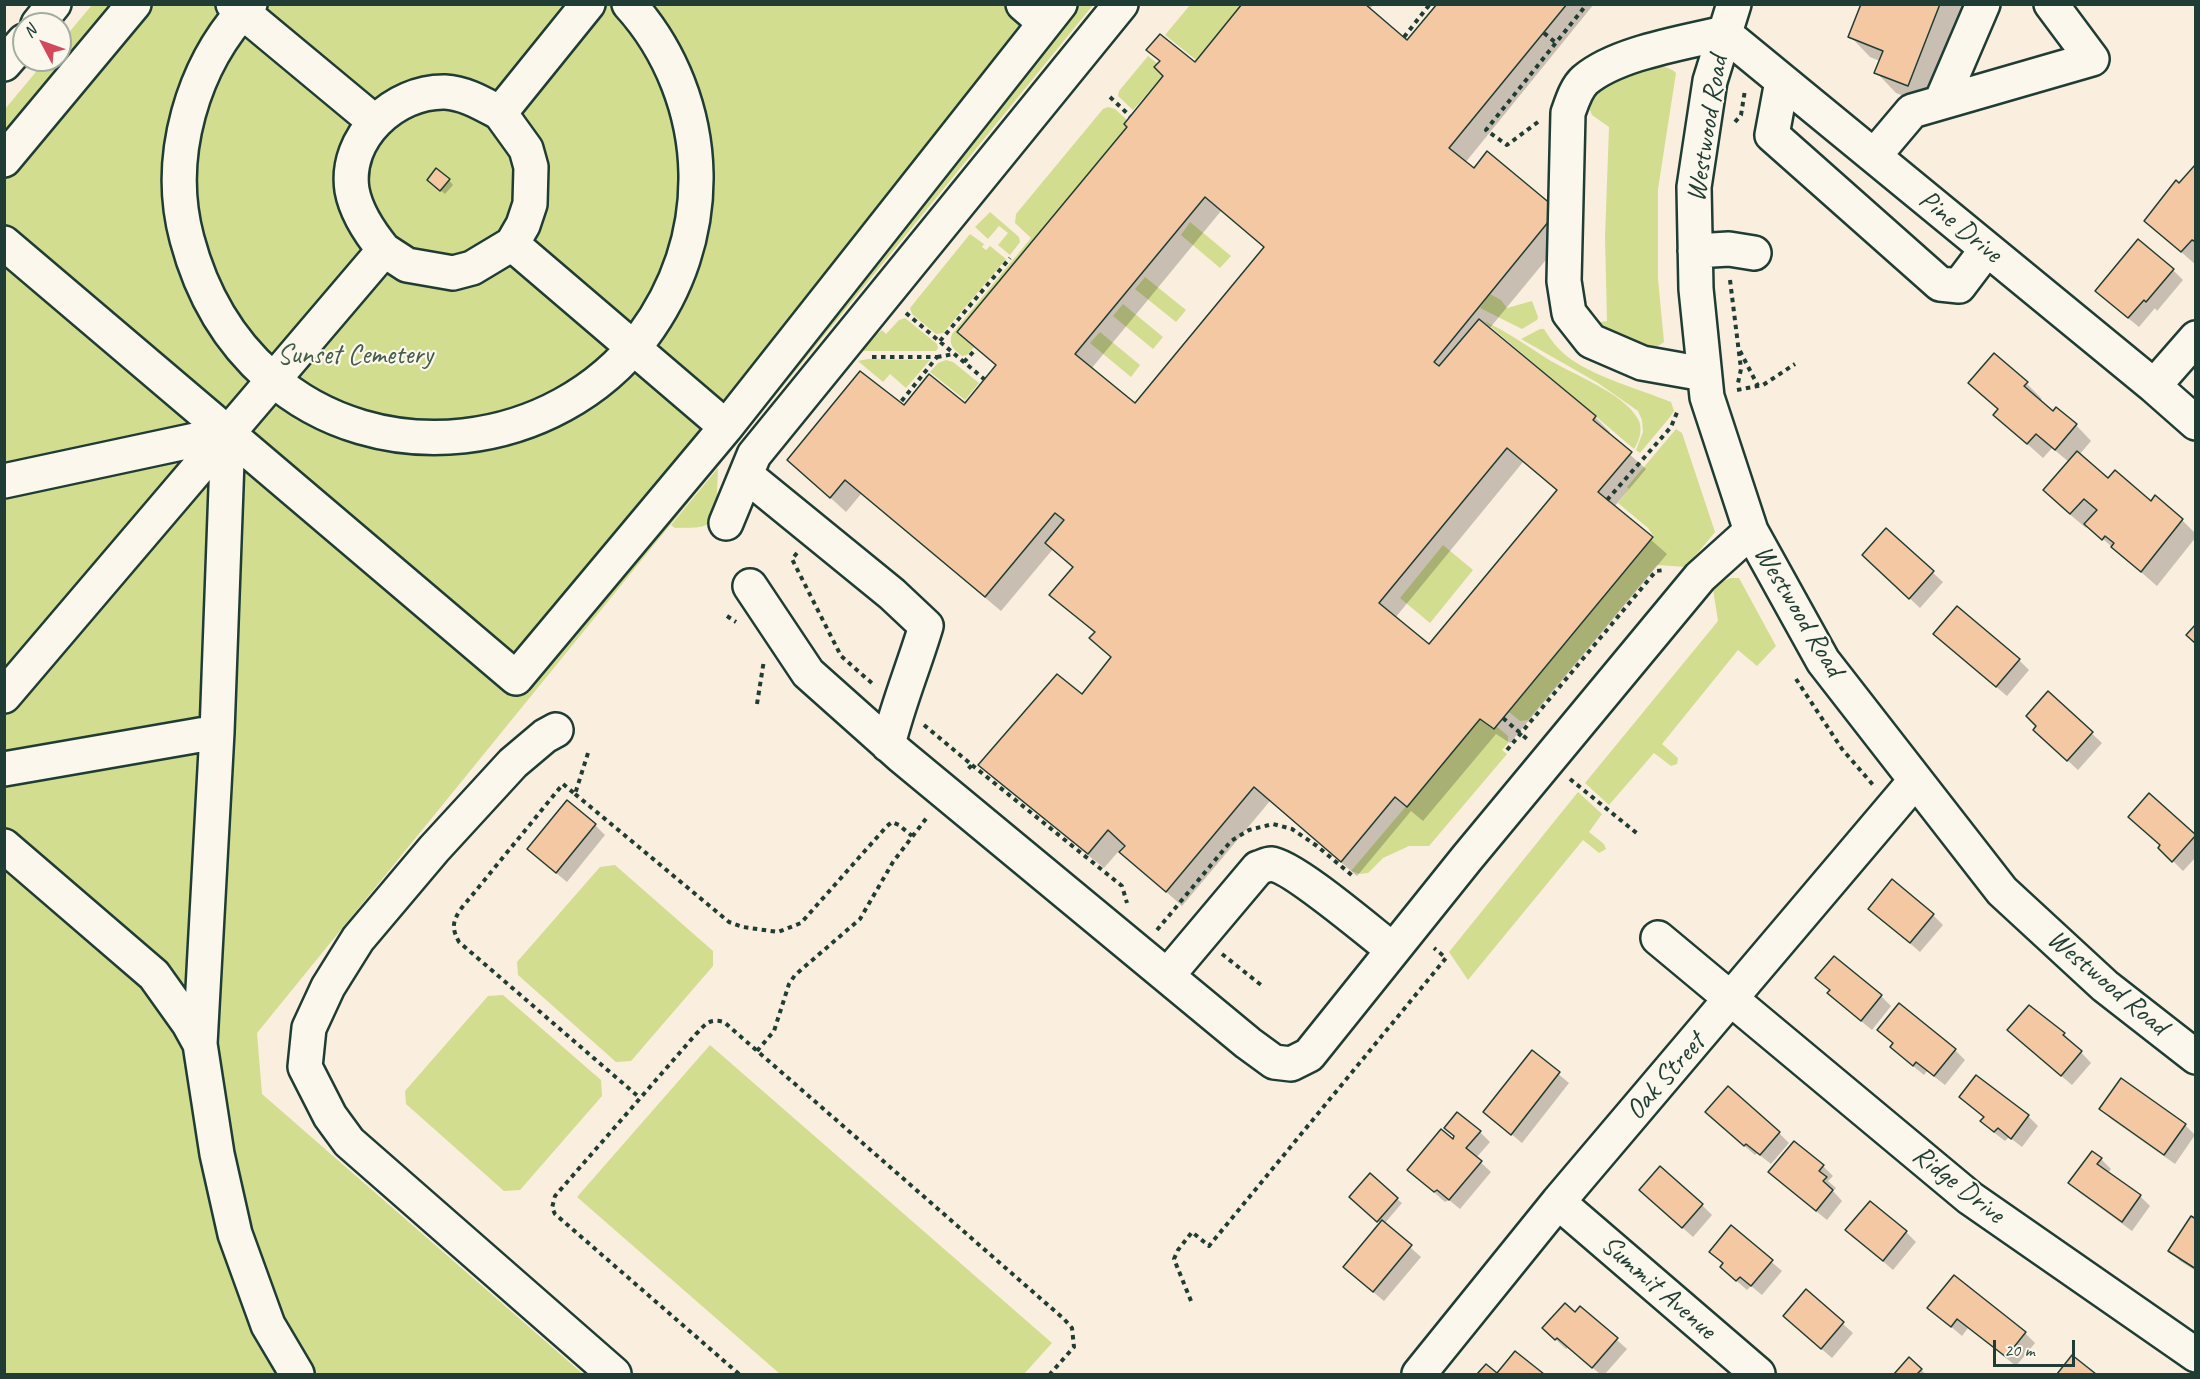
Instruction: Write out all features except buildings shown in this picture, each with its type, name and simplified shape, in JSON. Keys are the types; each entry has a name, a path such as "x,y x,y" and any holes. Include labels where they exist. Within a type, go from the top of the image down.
{"street":[{"path":"4,159 134,4"},
{"path":"500,113 588,4"},
{"path":"375,122 242,7 211,59 193,100 184,133 180,166 180,200 185,234 194,266 207,297 225,326 245,353 296,397 357,426 390,434 423,438 457,438 491,433 524,424 555,410 584,393 634,348 671,291 684,260 692,227 696,194 696,160 691,126 682,93 652,33 629,4"},
{"path":"726,523 754,455 1121,4"},
{"path":"1941,102 1983,4"},
{"path":"1874,156 1912,111 2092,59 2051,4"},
{"path":"4,243 516,678 726,427 1043,11"},
{"path":"1704,374 1642,363 1591,341 1569,313 1564,281 1568,113 1584,81 1615,63 1729,19"},
{"name":"Pine Drive","path":"1729,19 1782,81 2196,423"},
{"name":"Westwood Road","path":"1729,19 1710,81 1694,187 1696,289 1707,397 1751,531 1823,661 2002,891 2105,986 2196,1057"},
{"path":"1782,81 1772,135 1940,284 1959,286 1987,249"},
{"path":"446,92 463,95 500,113 526,149 531,167 530,204 523,225 512,244 472,268 453,273 407,265 384,250 368,232 352,191 351,169 359,143 375,122 388,110 405,100 428,93 446,92"},
{"path":"512,244 726,427"},
{"path":"1695,251 1729,249 1754,253"},
{"path":"4,696 384,250"},
{"path":"2154,386 2196,338"},
{"path":"4,481 228,433"},
{"path":"228,433 217,732 200,1044 217,1154 235,1233 268,1325 297,1374"},
{"path":"745,479 892,594 926,626 910,676 898,704 888,745"},
{"path":"750,586 808,673 888,745 1248,1043 1274,1062 1291,1064 1309,1055 1700,577 1751,531"},
{"path":"556,730 545,735 513,763 434,849 358,939 328,987 309,1028 305,1067 330,1116 349,1142 614,1374"},
{"path":"4,769 217,732"},
{"name":"Oak Street","path":"1419,1374 1558,1202 1915,781"},
{"path":"4,846 154,975 189,1024 200,1044"},
{"path":"1167,976 1258,868 1270,864 1283,868 1329,900 1403,938"},
{"name":"Ridge Drive","path":"1658,938 1970,1198 2196,1356"},
{"name":"Summit Avenue","path":"1558,1202 1758,1374"}],"path":[{"path":"1404,37 1430,4"},
{"path":"1544,33 1556,43"},
{"path":"1110,97 1130,116"},
{"path":"940,341 1010,258"},
{"path":"903,310 984,379"},
{"path":"1738,348 1758,386"},
{"path":"963,363 974,351"},
{"path":"836,354 861,357 937,357 954,354"},
{"path":"900,402 937,357"},
{"path":"1736,390 1763,385 1795,364"},
{"path":"1607,500 1671,427 1682,401"},
{"path":"1679,408 1682,418"},
{"path":"1507,750 1656,571 1667,570"},
{"path":"757,704 764,656"},
{"path":"575,794 588,753"},
{"path":"972,765 1122,886 1128,911"},
{"path":"639,1098 459,942 453,931 453,921 460,910 563,784 729,922 743,927 778,932 801,923 892,822 899,825 910,838 893,862 860,919 795,975 789,984 774,1031 757,1051"},
{"path":"1588,794 1639,835"},
{"path":"1154,933 1231,841 1249,830 1273,824 1292,829 1317,846 1360,882"},
{"path":"1191,1301 1174,1259 1178,1250 1192,1232 1209,1246 1446,958 1403,938"},
{"path":"739,1374 555,1214 552,1208 555,1196 709,1020 724,1022 1064,1319 1072,1328 1075,1337 1074,1347 1050,1374"}],"green space":[{"name":"Sunset Cemetery","path":"92,5 1093,5 257,1033 262,1094 583,1374 5,1374 5,109 36,72 72,72 72,29"},
{"path":"1190,5 1242,5 1196,60 1165,35"},
{"path":"1148,56 1158,64 1155,68 1163,76 1133,110 1118,96 1119,91"},
{"path":"1648,67 1666,68 1676,73 1658,189 1658,279 1664,342 1651,348 1637,346 1621,339 1594,323 1607,321 1605,237 1609,127 1592,115 1589,108 1600,86"},
{"path":"1108,107 1115,109 1127,120 1124,124 1127,127 957,332 974,347 967,355 962,356 953,347 952,334 1031,238 1015,223 1016,214 1103,109"},
{"path":"990,212 1019,237 1020,242 1010,255 998,245 1008,233 999,226 988,239 975,227"},
{"path":"1190,222 1231,256 1220,268 1181,235"},
{"path":"970,234 984,244 982,247 986,250 990,246 1006,259 943,333 936,334 912,314 910,308"},
{"path":"1145,277 1186,310 1176,322 1135,289"},
{"path":"1490,294 1501,300 1507,308 1532,301 1537,320 1522,329 1480,308"},
{"path":"1123,304 1163,337 1153,349 1113,316"},
{"path":"905,318 937,344 936,351 853,351 865,337 882,330 886,334 899,320"},
{"path":"1484,321 1621,400 1631,409 1640,423 1640,434 1634,449"},
{"path":"1544,329 1558,348 1580,365 1611,380 1671,402 1674,411 1640,453 1636,450 1643,432 1642,420 1638,411 1598,383 1521,339"},
{"path":"1100,332 1140,365 1131,377 1090,343"},
{"path":"868,359 930,360 906,388 890,374 883,382 858,361"},
{"path":"946,360 953,362 979,383 965,400 930,372 938,363"},
{"path":"1676,429 1682,433 1715,532 1686,567 1657,565 1528,720 1520,721 1509,712 1654,537 1648,528 1618,503 1629,489 1627,487"},
{"path":"718,468 716,515 713,520 699,527 675,528 671,525"},
{"path":"1443,545 1473,570 1430,623 1400,598"},
{"path":"1739,578 1776,646 1757,666 1738,650 1662,744 1678,758 1677,764 1671,766 1654,753 1609,805 1585,783 1718,621 1713,589 1721,582"},
{"path":"1480,719 1493,729 1496,726 1508,736 1508,743 1502,750 1507,754 1429,846 1409,846 1383,858 1368,873 1360,874 1351,871"},
{"path":"1578,792 1602,814 1589,832 1604,844 1606,849 1599,853 1583,840 1468,980 1449,952"},
{"path":"615,865 713,951 713,966 631,1061 616,1062 518,975 517,962 600,867"},
{"path":"503,995 601,1080 602,1096 520,1190 504,1191 406,1104 405,1091 488,996"},
{"path":"710,1045 1052,1343 1024,1374 780,1374 577,1197"}]}
